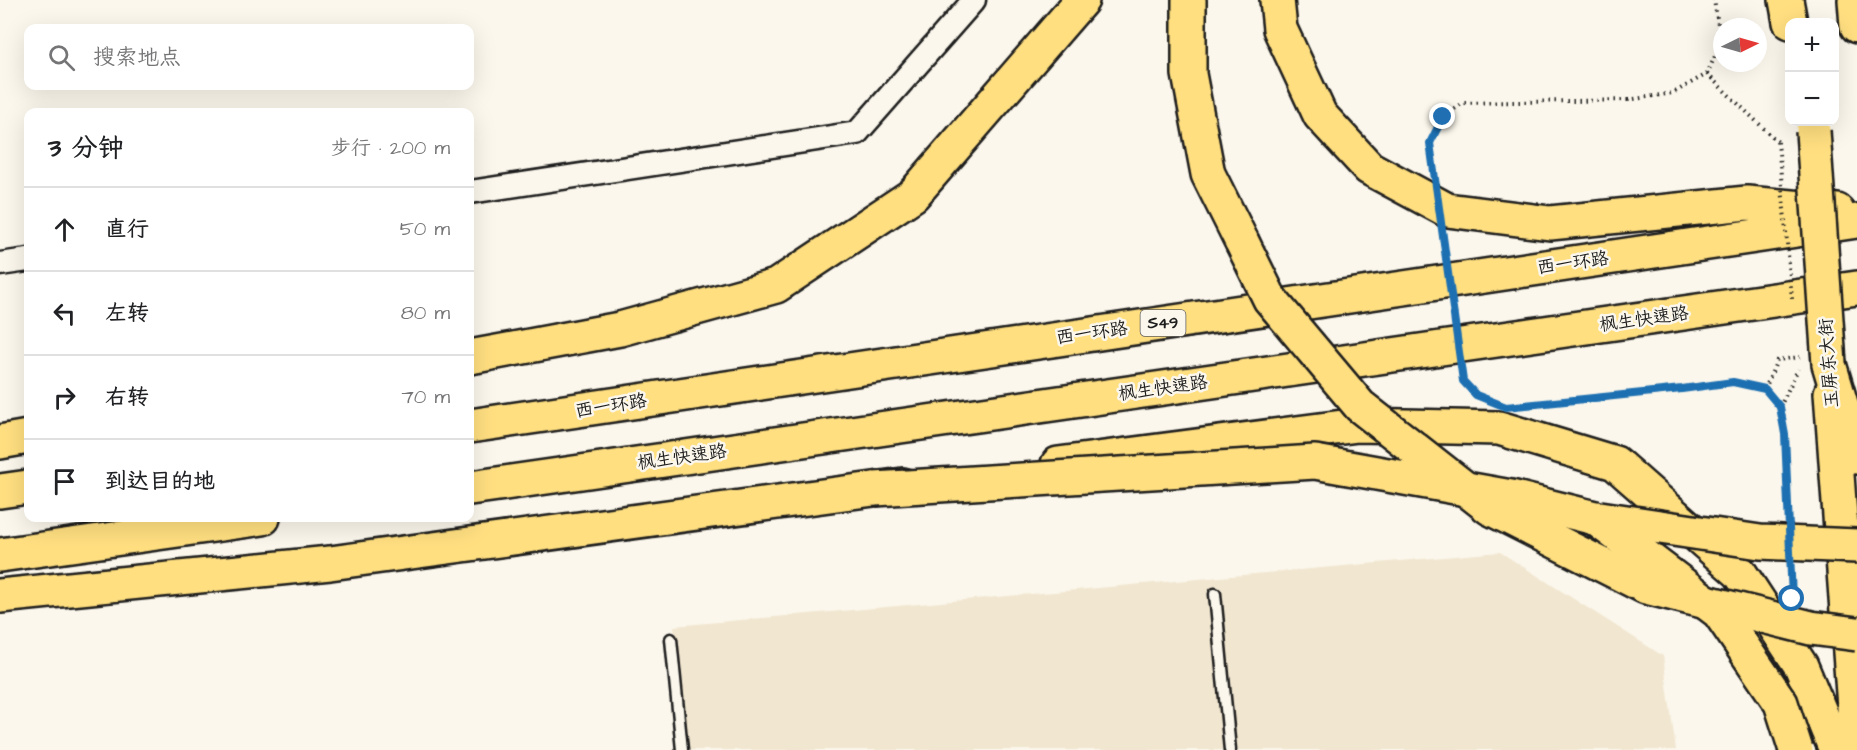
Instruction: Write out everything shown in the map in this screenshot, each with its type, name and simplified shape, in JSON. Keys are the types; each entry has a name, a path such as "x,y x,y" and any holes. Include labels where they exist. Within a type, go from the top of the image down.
{"main road":[{"path":"474,356 620,329 776,286 913,195 1082,0"},
{"path":"1188,0 1190,74 1208,174 1270,299 1360,406 1490,508 1646,587 1811,628 1857,634"},
{"path":"1277,0 1280,30 1320,115 1369,168 1447,210 1550,223 1747,203 1857,212"},
{"path":"1786,0 1789,18"},
{"path":"1801,0 1803,18"},
{"path":"1855,0 1857,27"},
{"name":"玉屏东大街","path":"1812,126 1813,366 1857,748"},
{"name":"西一环路","path":"474,425 1857,221"},
{"name":"枫生快速路","path":"474,487 1857,288"},
{"path":"1813,366 1857,458"},
{"path":"0,596 330,563 1358,425 1499,428 1615,464 1740,573 1801,666 1836,750"},
{"path":"0,442 24,438"},
{"path":"875,489 1315,462 1511,497 1595,518 1760,542 1857,546"},
{"path":"0,491 24,488"},
{"path":"1595,518 1719,612 1781,703 1796,750"},
{"path":"0,555 235,522"}],"street":[{"path":"474,191 857,133 974,0"},
{"path":"0,264 24,261"}],"lane":[{"path":"1215,594 1230,750"},
{"path":"671,639 682,750"}],"path":[{"path":"1714,0 1721,43 1707,74 1673,93 1628,100 1463,103 1443,117 1430,143 1463,381 1476,395 1506,407 1733,382 1765,389 1780,407 1785,434 1789,516"},
{"path":"1707,74 1778,142 1792,309"},
{"path":"1780,407 1813,366 1797,357"},
{"path":"1765,389 1778,360"},
{"path":"1791,563 1792,599"}],"shaded area":[{"path":"1500,552 1663,656 1676,750 688,750 674,626"}],"route":[{"path":"1443,117 1430,143 1463,381 1476,395 1506,407 1733,382 1765,389 1780,407 1785,434 1792,599"}]}
